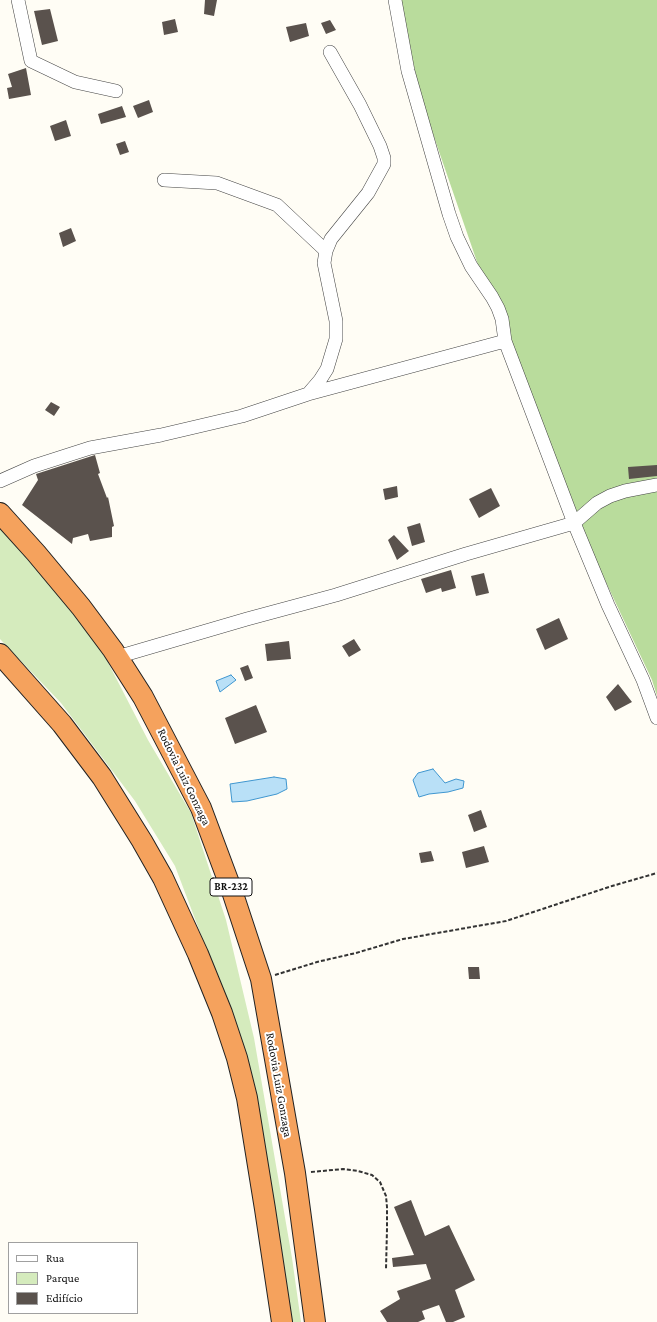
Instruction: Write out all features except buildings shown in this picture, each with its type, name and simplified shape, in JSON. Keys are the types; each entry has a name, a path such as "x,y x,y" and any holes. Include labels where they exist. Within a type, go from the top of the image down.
{"highway":[{"name":"Rodovia Luiz Gonzaga","path":"0,513 36,552 81,607 117,657 143,697 201,808 232,891 261,980 295,1173 315,1322"},
{"path":"0,654 62,724 102,777 163,878 201,961 222,1013 237,1058 247,1098 282,1322"}],"street":[{"path":"18,0 30,61 75,82 116,91"},
{"path":"395,0 408,71 448,214 471,266 492,296 498,308 502,319 505,341 574,524 608,605 643,680 657,718"},
{"path":"308,394 327,369 336,340 336,321 324,263 326,251 331,239 368,193 384,164 384,158 380,146 360,105 330,52"},
{"path":"164,180 217,183 277,205 326,251"},
{"path":"0,481 34,466 90,448 161,435 234,418 308,394 505,341"},
{"path":"117,657 336,595 466,554 574,524 597,503 610,496 625,491 657,485"}],"path":[{"path":"261,980 317,962 356,953 403,939 506,921 612,886 657,873"},
{"path":"295,1173 343,1169 372,1175 380,1182 386,1196 387,1207 386,1269"}],"green space":[{"path":"399,0 657,0 657,696 652,680 595,559 545,430 486,288 422,102"},
{"path":"0,528 62,593 100,647 148,740 191,813 226,920 254,1038 292,1258 301,1322 290,1322 231,1014 175,866 135,801 61,703 0,639"}],"water":[{"path":"231,675 236,680 220,692 216,681"},
{"path":"433,769 445,783 456,779 464,781 463,788 419,797 413,780 418,773"},
{"path":"274,777 286,779 287,789 277,794 247,801 232,802 230,784"}]}
